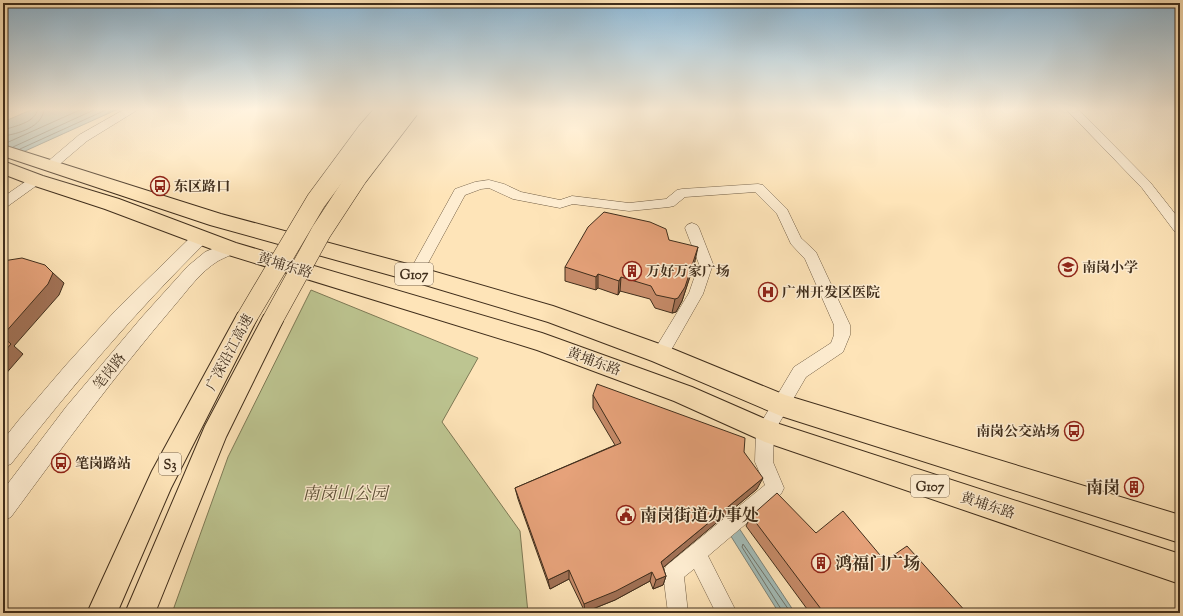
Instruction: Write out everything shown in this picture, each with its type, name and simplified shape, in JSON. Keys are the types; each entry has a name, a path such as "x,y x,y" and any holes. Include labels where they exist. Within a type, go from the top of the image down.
{"highway":[{"name":"广深沿江高速","path":"102,613 161,480 246,319 316,201 363,138"},
{"name":"广深沿江高速","path":"140,613 214,434 272,321 321,232 358,177 387,138"},
{"name":"黄埔东路","path":"3,150 112,204 229,248 542,342 683,394 765,431 1180,569"},
{"name":"黄埔东路","path":"10,170 42,169 217,220 415,274 553,315 660,354 781,405 1180,529"}],"street":[{"path":"3,203 42,169 83,138"},
{"path":"1100,138 1146,185 1180,229"},
{"path":"415,274 460,192 479,185 489,184 500,187 518,196 560,204 572,200 629,207 669,203 682,193 758,188 782,212 796,241 811,256 842,324 842,335 837,347 800,372 765,431 764,462 775,488 673,572 678,613"},
{"path":"660,354 696,294 706,264 692,228"},
{"name":"笔岗路","path":"3,457 42,407 118,320 165,271 201,237"},
{"name":"笔岗路","path":"3,509 74,414 149,322 194,271 211,257 229,248"},
{"path":"696,553 727,613"}],"green space":[{"name":"南岗山公园","path":"311,290 478,358 442,422 520,531 528,613 172,613 228,457"}],"water":[{"path":"3,138 54,138 3,161"},
{"path":"735,522 795,613 779,613 727,530"}],"building":[{"name":"万好万家广场","path":"604,212 650,222 666,229 669,240 698,247 685,287 678,298 675,299 656,295 651,286 621,277 619,281 598,274 596,277 565,267 588,227"},
{"path":"22,258 45,265 53,273 48,284 3,335 3,261"},
{"path":"3,337 11,344 3,353"},
{"name":"南岗街道办事处","path":"597,384 745,438 744,452 763,478 661,562 666,576 656,580 652,572 616,591 584,604 569,570 548,580 515,488 621,443 593,395"},
{"name":"鸿福门广场","path":"777,493 816,533 843,511 885,561 907,546 967,613 824,613 751,516"}],"place":[{"name":"东区路口","path":"160,186"},
{"name":"南岗小学","path":"1068,267"},
{"name":"万好万家广场","path":"632,271"},
{"name":"广州开发区医院","path":"768,292"},
{"name":"南岗公交站场","path":"1074,431"},
{"name":"笔岗路站","path":"61,463"},
{"name":"南岗","path":"1134,487"},
{"name":"南岗街道办事处","path":"626,515"},
{"name":"鸿福门广场","path":"821,563"}]}
